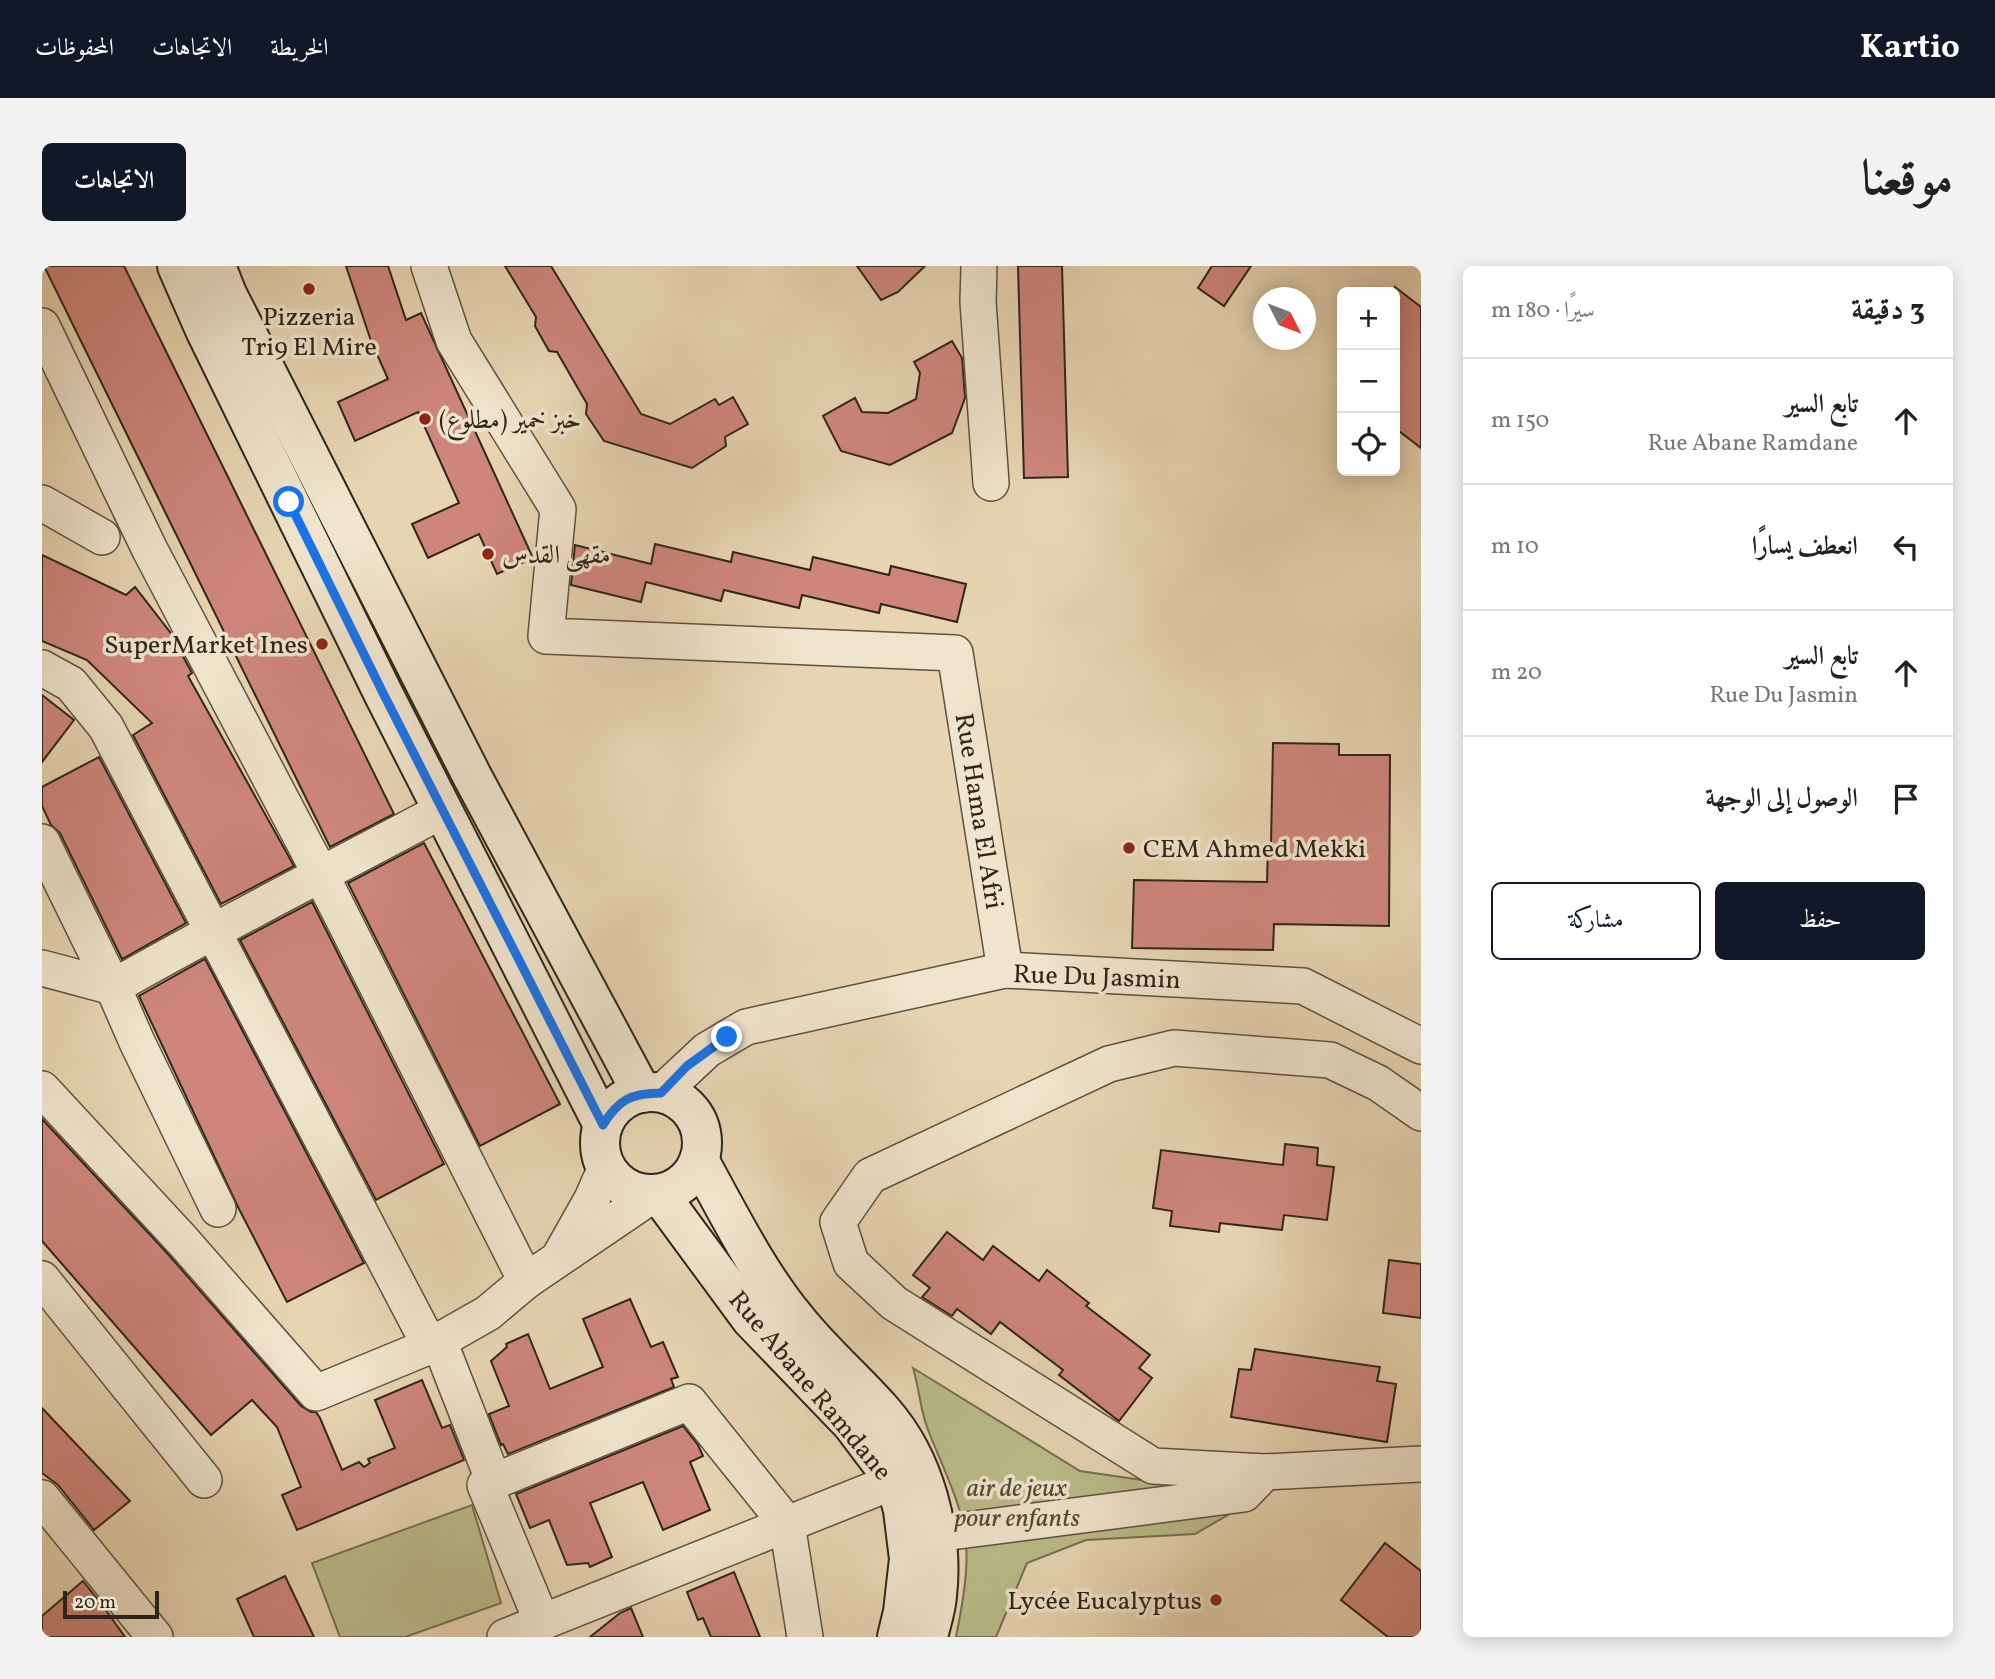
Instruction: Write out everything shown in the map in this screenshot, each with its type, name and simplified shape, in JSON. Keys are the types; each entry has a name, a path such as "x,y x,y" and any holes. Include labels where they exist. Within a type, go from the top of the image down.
{"street":[{"path":"177,266 224,368 443,810 603,1125"},
{"path":"216,266 233,306 472,776 651,1093"},
{"name":"Rue Hama El Afri","path":"429,266 454,341 558,509 547,636 955,653 1005,971"},
{"path":"979,266 978,302 991,483"},
{"path":"42,326 150,550 321,875 526,1281"},
{"path":"42,503 102,537"},
{"path":"42,668 71,684 106,727 434,1343 494,1482"},
{"path":"42,968 113,986 212,930 443,810"},
{"path":"42,842 218,1209"},
{"name":"Rue Du Jasmin","path":"651,1093 706,1050 746,1027 1005,971 1303,986 1421,1046"},
{"path":"1421,1113 1378,1083 1330,1060 1174,1048 1109,1064 870,1176 838,1222 850,1264 894,1303 1153,1466 1265,1472 1421,1464"},
{"path":"42,1089 182,1240 316,1394 434,1343 488,1313 526,1281 656,1194 683,1183 699,1160 702,1139 696,1118 681,1101 651,1093 626,1099 612,1110 603,1125 600,1147 606,1167 618,1182 635,1192 656,1194"},
{"path":"699,1160 727,1213 795,1319 884,1413 904,1438 920,1471 932,1510 938,1551 937,1596 928,1637"},
{"path":"558,1260 606,1167"},
{"name":"Rue Abane Ramdane","path":"656,1194 751,1319 852,1424 895,1481 903,1510 909,1559 903,1612 897,1637"},
{"path":"42,1279 204,1479"},
{"path":"542,1622 485,1485 689,1402 787,1524 804,1637"},
{"path":"935,1534 1244,1494 1265,1472"},
{"path":"505,1637 895,1481"},
{"path":"42,1498 155,1637"}],"green space":[{"name":"air de jeux pour enfants","path":"913,1368 1080,1471 1259,1497 1195,1534 1086,1540 1027,1563 996,1637 956,1637 966,1572 965,1534 954,1493 925,1420"},
{"path":"472,1505 501,1603 405,1637 340,1637 312,1563"}],"building":[{"path":"44,266 124,266 394,814 330,847"},
{"path":"346,266 388,266 406,320 421,313 533,558 497,574 479,534 428,558 412,524 459,503 418,412 355,441 338,402 388,379 371,341"},
{"path":"505,266 551,266 641,414 670,424 715,399 719,405 733,397 748,424 725,437 726,446 692,468 604,441 586,414 587,404 557,352 549,351 535,326 536,317"},
{"path":"857,266 925,266 898,292 881,300"},
{"path":"1018,266 1062,266 1068,477 1024,478"},
{"path":"1212,266 1251,266 1224,306 1198,288"},
{"path":"1400,291 1421,307 1421,448 1400,432"},
{"path":"952,341 962,358 965,398 952,433 890,465 841,451 823,416 855,398 862,412 888,413 916,399 920,373 914,362"},
{"path":"655,544 731,562 733,552 810,570 813,557 889,575 891,566 966,584 957,622 881,604 879,613 802,595 799,608 724,590 721,601 646,582 641,602 571,585 575,545 651,564"},
{"path":"42,555 126,595 135,587 170,632 192,673 188,676 294,866 221,904 133,735 152,723 87,660 42,641"},
{"path":"42,695 74,720 42,762"},
{"path":"1273,743 1339,744 1339,755 1390,755 1389,926 1274,924 1273,950 1132,948 1134,880 1267,882 1268,844 1271,844"},
{"path":"99,757 186,923 122,959 60,833 51,825 42,806 42,787"},
{"path":"424,843 560,1104 480,1146 348,883"},
{"path":"312,902 444,1164 376,1200 240,940"},
{"path":"205,959 364,1263 287,1302 237,1205 139,996"},
{"path":"42,1119 167,1253 301,1406 316,1412 342,1470 359,1462 364,1467 370,1463 368,1459 395,1448 375,1400 422,1380 442,1428 450,1425 464,1460 297,1530 282,1495 301,1487 277,1427 252,1400 211,1435 42,1241"},
{"path":"1285,1144 1318,1148 1317,1165 1334,1167 1327,1220 1284,1215 1282,1230 1220,1223 1219,1232 1170,1226 1172,1211 1153,1208 1161,1150 1283,1165"},
{"path":"947,1232 983,1260 993,1246 1039,1281 1047,1270 1089,1303 1086,1306 1150,1355 1139,1368 1152,1378 1119,1421 1059,1375 1063,1370 1000,1322 991,1334 957,1309 952,1316 922,1297 930,1288 913,1275"},
{"path":"1389,1260 1421,1264 1421,1318 1383,1313"},
{"path":"630,1299 651,1347 663,1342 678,1377 671,1379 674,1387 508,1454 503,1444 501,1445 489,1414 509,1406 491,1361 507,1347 506,1344 528,1334 550,1389 603,1367 583,1319"},
{"path":"1255,1349 1380,1367 1377,1381 1396,1384 1387,1442 1231,1417 1239,1369 1251,1370"},
{"path":"42,1408 130,1501 94,1530 58,1485 42,1473"},
{"path":"683,1426 703,1456 690,1462 710,1510 663,1530 643,1482 590,1503 612,1557 590,1567 588,1563 567,1565 549,1520 530,1528 516,1494"},
{"path":"1385,1543 1421,1571 1421,1637 1388,1637 1341,1600"},
{"path":"734,1572 760,1637 711,1637 703,1618 698,1620 687,1592"},
{"path":"285,1576 314,1637 254,1637 237,1599"},
{"path":"83,1581 125,1637 42,1637 42,1616"},
{"path":"631,1608 643,1637 590,1637 620,1613"}],"place":[{"name":"Pizzeria Tri9 El Mire","path":"309,289"},
{"name":"خبز خمير (مطلوع)","path":"425,419"},
{"name":"مقهى القدس","path":"488,554"},
{"name":"SuperMarket Ines","path":"322,644"},
{"name":"CEM Ahmed Mekki","path":"1129,848"},
{"name":"Lycée Eucalyptus","path":"1216,1600"}],"route":[{"path":"289,502 603,1125 612,1110 626,1099 642,1093 661,1093 687,1066 727,1037"}]}
